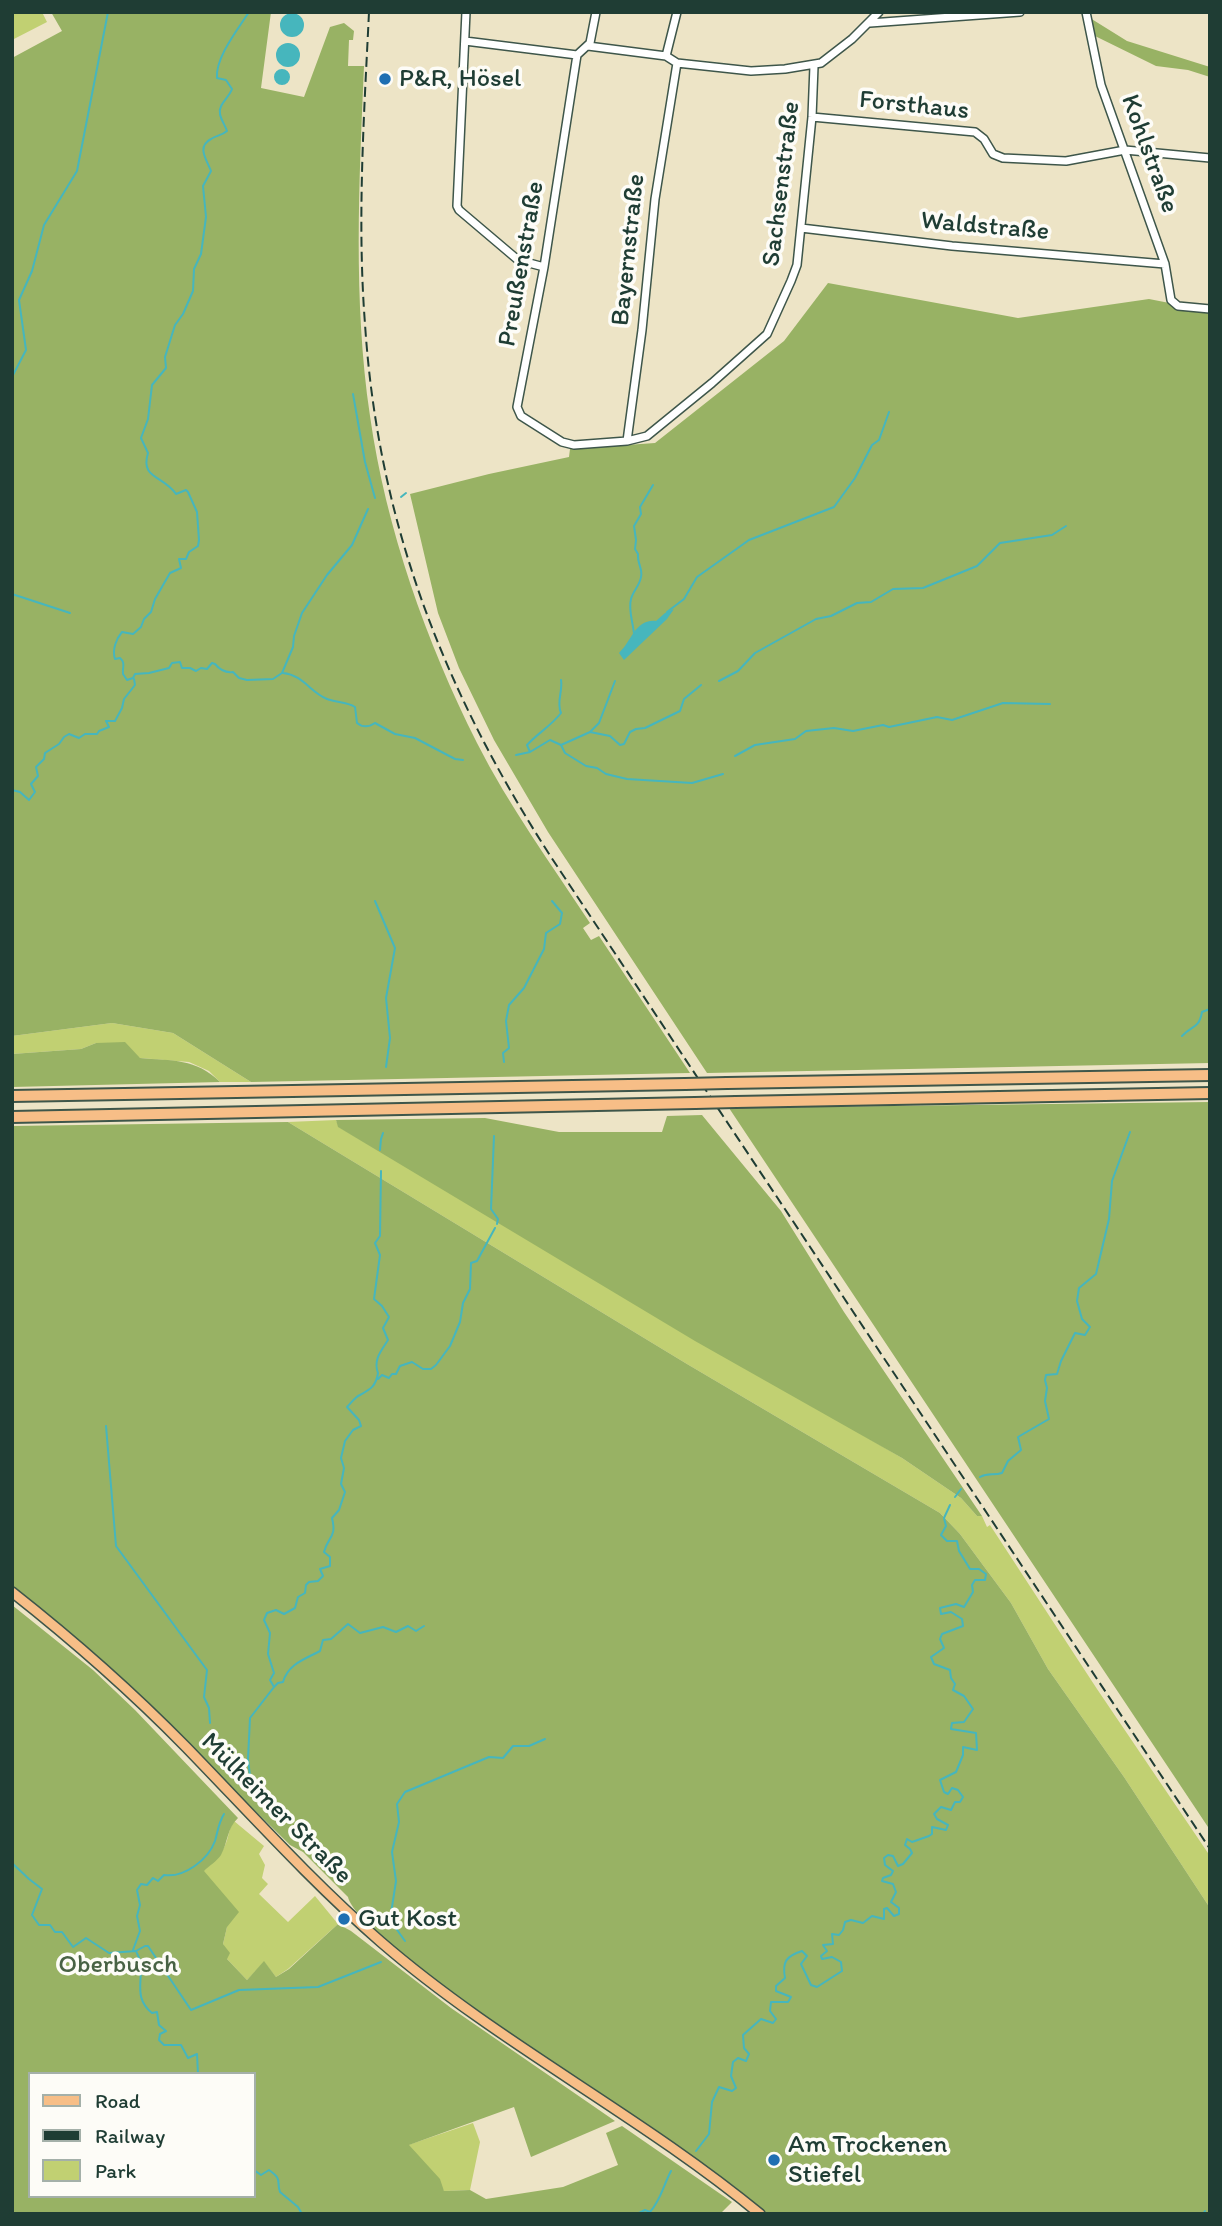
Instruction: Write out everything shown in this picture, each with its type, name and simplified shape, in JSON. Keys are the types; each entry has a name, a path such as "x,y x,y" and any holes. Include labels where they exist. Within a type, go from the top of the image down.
{"highway":[{"path":"12,1096 1210,1074"},
{"path":"12,1117 1210,1093"}],"main road":[{"name":"Mülheimer Straße","path":"12,1592 97,1662 382,1943 458,2002 637,2124 760,2214"}],"street":[{"path":"466,12 457,206 514,258 544,267"},
{"path":"465,41 577,55 592,39 596,12"},
{"path":"666,56 677,12"},
{"name":"Sachsenstraße","path":"626,441 647,436 654,431 767,334 794,273 812,117 814,66 833,55 879,12"},
{"path":"870,23 1020,12"},
{"name":"Kohlstraße","path":"1086,12 1101,85 1166,264 1171,300 1178,306 1210,309"},
{"path":"588,46 666,56 677,63 751,71 814,66"},
{"name":"Preußenstraße","path":"577,55 544,267 517,401 518,411 521,416 562,442 574,445 626,441"},
{"name":"Bayernstraße","path":"626,441 642,331 655,199 677,63"},
{"name":"Forsthaus","path":"812,117 975,132 984,139 993,154 1003,158 1066,162 1125,150 1210,158"},
{"name":"Waldstraße","path":"801,228 952,246 1166,264"}],"green space":[{"path":"12,12 42,12 47,22 12,40"},
{"path":"51,12 271,12 261,88 304,97 330,27 344,23 354,31 353,40 349,40 348,66 364,66 359,285 365,372 377,458 410,584 441,665 489,766 590,923 583,928 591,940 599,936 690,1073 251,1082 173,1033 112,1023 12,1036 12,58 62,31"},
{"path":"1090,18 1127,41 1210,67 1210,77 1188,70 1156,66 1095,36"},
{"path":"828,283 1018,318 1149,299 1210,311 1210,1063 707,1073 548,832 494,740 459,668 438,613 410,494 569,457 570,449 655,443 784,341"},
{"path":"112,1023 173,1033 251,1082 220,1082 209,1071 189,1062 140,1058 96,1043 81,1049 12,1054 12,1036"},
{"path":"125,1042 140,1058 193,1065 220,1082 12,1087 12,1054 81,1049 96,1043"},
{"path":"1210,1102 1210,1830 729,1108"},
{"path":"702,1115 781,1211 844,1312 982,1516 977,1516 961,1498 902,1458 695,1341 338,1127 336,1120 485,1118 559,1132 662,1132 667,1116"},
{"path":"336,1120 339,1127 902,1458 961,1498 977,1516 982,1516 1210,1856 1210,1908 1124,1777 1048,1669 1011,1603 960,1534 940,1513 687,1364 288,1122"},
{"path":"288,1122 687,1364 940,1513 960,1534 1011,1603 1048,1669 1124,1777 1210,1908 1210,2214 767,2214 735,2187 620,2106 463,2000 386,1940 360,1916 348,1897 303,1852 290,1845 100,1659 12,1586 12,1126"},
{"name":"Oberbusch","path":"12,1605 93,1670 238,1818 232,1826 221,1855 204,1871 239,1912 227,1927 223,1944 230,1953 227,1959 247,1980 264,1961 276,1977 289,1969 338,1924 351,1931 451,2008 615,2121 531,2157 514,2107 409,2145 440,2179 444,2191 470,2190 486,2199 563,2187 618,2165 606,2133 622,2126 732,2202 720,2214 12,2214"},
{"path":"234,1821 264,1846 259,1854 265,1865 262,1878 268,1884 259,1894 288,1922 315,1896 338,1924 276,1977 264,1962 247,1980 227,1959 223,1944 227,1927 203,1871 222,1852"},
{"path":"473,2123 480,2142 470,2190 444,2191 408,2145"}],"water":[{"path":"292,13 300,17 304,25 300,33 292,37 284,33 280,25 284,17"},
{"path":"288,43 296,47 300,55 296,63 288,67 280,63 276,55 280,47"},
{"path":"282,69 290,77 282,85 274,77"},
{"path":"674,609 624,660 619,653 638,627 649,621 656,621"}],"waterway":[{"path":"12,377 26,350 19,300 32,271 44,225 77,171 108,12"},
{"path":"133,678 127,680 123,674 122,660 115,659 114,648 118,638 122,632 133,634 141,627 170,573 181,568 179,559 186,559 189,552 198,546 197,512 188,492 186,490 176,494 150,472 146,461 148,453 141,438 148,419 152,385 166,368 165,357 175,325 193,291 194,269 201,254 206,217 203,186 211,171 204,154 204,146 227,131 220,110 232,89 226,80 217,78 217,70 228,44 249,12"},
{"path":"353,394 365,462 375,498"},
{"path":"667,612 684,599 697,577 749,540 834,507 855,478 872,445 879,440 889,412"},
{"path":"634,634 630,603 641,574 635,549 634,526 641,514 640,507 653,485"},
{"path":"401,497 406,493"},
{"path":"133,678 135,674 169,668 172,663 180,662 182,668 196,671 207,669 212,663 223,671 233,672 239,678 247,680 273,679 282,673 293,647 302,613 327,575 352,545 368,509"},
{"path":"719,681 738,671 755,653 816,619 831,616 857,603 871,602 893,589 923,588 977,566 1000,543 1052,535 1066,526"},
{"path":"12,594 70,613"},
{"path":"283,673 296,677 327,699 355,707 359,725 375,723 395,734 415,738 455,759 463,760"},
{"path":"12,790 20,792 29,800 35,792 31,784 38,776 36,767 44,759 45,753 69,734 79,738 85,734 97,734 109,727 106,721 115,721 124,699 135,685 134,679"},
{"path":"530,752 527,745 561,713 561,680"},
{"path":"516,755 530,752 550,740 561,745 590,732 599,723 615,681"},
{"path":"590,732 610,736 620,745 624,744 630,732 645,728 680,711 684,699 701,685"},
{"path":"735,756 755,745 795,739 806,731 834,728 853,731 937,717 952,720 1003,703 1050,704"},
{"path":"561,745 565,753 586,766 627,779 692,783 723,774"},
{"path":"375,901 395,948 386,998 390,1038 386,1067"},
{"path":"504,1062 503,1053 509,1048 506,1021 509,1005 524,988 544,949 546,933 560,924 562,913 552,901"},
{"path":"1182,1036 1197,1024 1202,1012 1210,1009"},
{"path":"980,1477 1002,1473 1008,1461 1021,1450 1018,1437 1049,1419 1045,1401 1046,1375 1057,1374 1075,1333 1085,1335 1090,1327 1082,1319 1077,1301 1079,1288 1096,1274 1109,1219 1112,1181 1130,1132"},
{"path":"380,1150 383,1133"},
{"path":"494,1136 491,1209 498,1219 497,1224"},
{"path":"246,1789 251,1784 248,1759 250,1718 274,1687 270,1680 274,1673 268,1654 270,1633 264,1620 267,1613 276,1610 284,1614 295,1608 298,1597 305,1593 306,1585 318,1581 323,1576 320,1569 330,1566 330,1557 324,1552 333,1533 332,1518 339,1510 345,1492 341,1484 344,1468 341,1458 345,1441 353,1430 361,1426 347,1407 374,1384 378,1373 377,1360 388,1340 383,1328 389,1317 374,1299 380,1255 375,1243 380,1236 381,1171"},
{"path":"378,1379 382,1375 389,1378 396,1374 400,1366 412,1362 423,1369 431,1369 436,1365 450,1346 460,1322 463,1303 470,1289 471,1263 477,1261 495,1228"},
{"path":"106,1426 116,1546 207,1670 204,1697 209,1708 210,1723"},
{"path":"955,1497 961,1489"},
{"path":"696,2151 709,2134 712,2102 719,2087 732,2091 736,2088 731,2076 733,2062 738,2058 746,2061 749,2054 744,2048 743,2035 761,2019 773,2023 776,2019 770,2011 771,2002 788,2002 791,1997 776,1991 776,1986 785,1978 786,1960 802,1951 807,1956 801,1964 811,1985 817,1987 842,1971 841,1962 832,1957 822,1959 821,1956 827,1951 823,1945 833,1944 832,1934 839,1935 845,1922 851,1920 863,1923 872,1916 884,1919 884,1909 887,1908 894,1916 899,1914 899,1908 891,1902 896,1892 893,1884 882,1881 893,1871 885,1865 884,1858 893,1856 898,1866 903,1864 912,1853 905,1845 907,1839 912,1842 929,1836 932,1834 932,1827 946,1830 948,1825 934,1814 941,1807 951,1810 955,1802 960,1802 963,1797 958,1790 952,1788 948,1794 944,1792 940,1780 956,1772 963,1755 963,1747 977,1750 976,1733 951,1729 952,1723 964,1722 973,1709 964,1696 953,1690 955,1684 950,1670 934,1664 931,1657 944,1648 940,1639 942,1634 963,1626 962,1619 951,1612 941,1614 940,1608 956,1604 964,1607 973,1592 972,1585 975,1580 985,1580 986,1574 979,1569 970,1569 959,1551 957,1541 947,1541 941,1535 946,1526 944,1518 950,1505"},
{"path":"274,1687 283,1682 293,1666 320,1651 323,1640 331,1639 348,1624 360,1633 383,1627 396,1632 408,1626 416,1631 424,1626"},
{"path":"215,1739 251,1784"},
{"path":"405,1941 390,1920 396,1881 392,1852 399,1822 397,1804 405,1792 489,1757 503,1758 513,1746 529,1746 545,1739"},
{"path":"133,1950 140,1931 137,1890 141,1884 147,1885 153,1878 158,1881 164,1875 187,1871 201,1861 212,1848 224,1814"},
{"path":"12,1863 42,1889 32,1915 39,1925 50,1925 55,1932 62,1932 73,1947 86,1938 109,1953 136,1951 141,1968 142,1999 152,2013 157,2012 159,2025 166,2031 160,2034 159,2040 164,2045 181,2045 188,2058 197,2054 198,2072"},
{"path":"136,1951 148,1946 191,2010 239,1990 318,1987 381,1962"},
{"path":"256,2171 261,2175 269,2170 273,2173 278,2178 280,2192 298,2207 302,2214"},
{"path":"637,2214 645,2210 650,2212 654,2207 671,2171"}],"railway":[{"path":"369,12 362,168 362,246 365,324 372,397 401,536 423,603 449,668 479,732 551,857 1210,1849"}],"place":[{"name":"P&R, Hösel","path":"385,79"},
{"name":"Gut Kost","path":"344,1919"},
{"name":"Am Trockenen Stiefel","path":"774,2160"}]}
